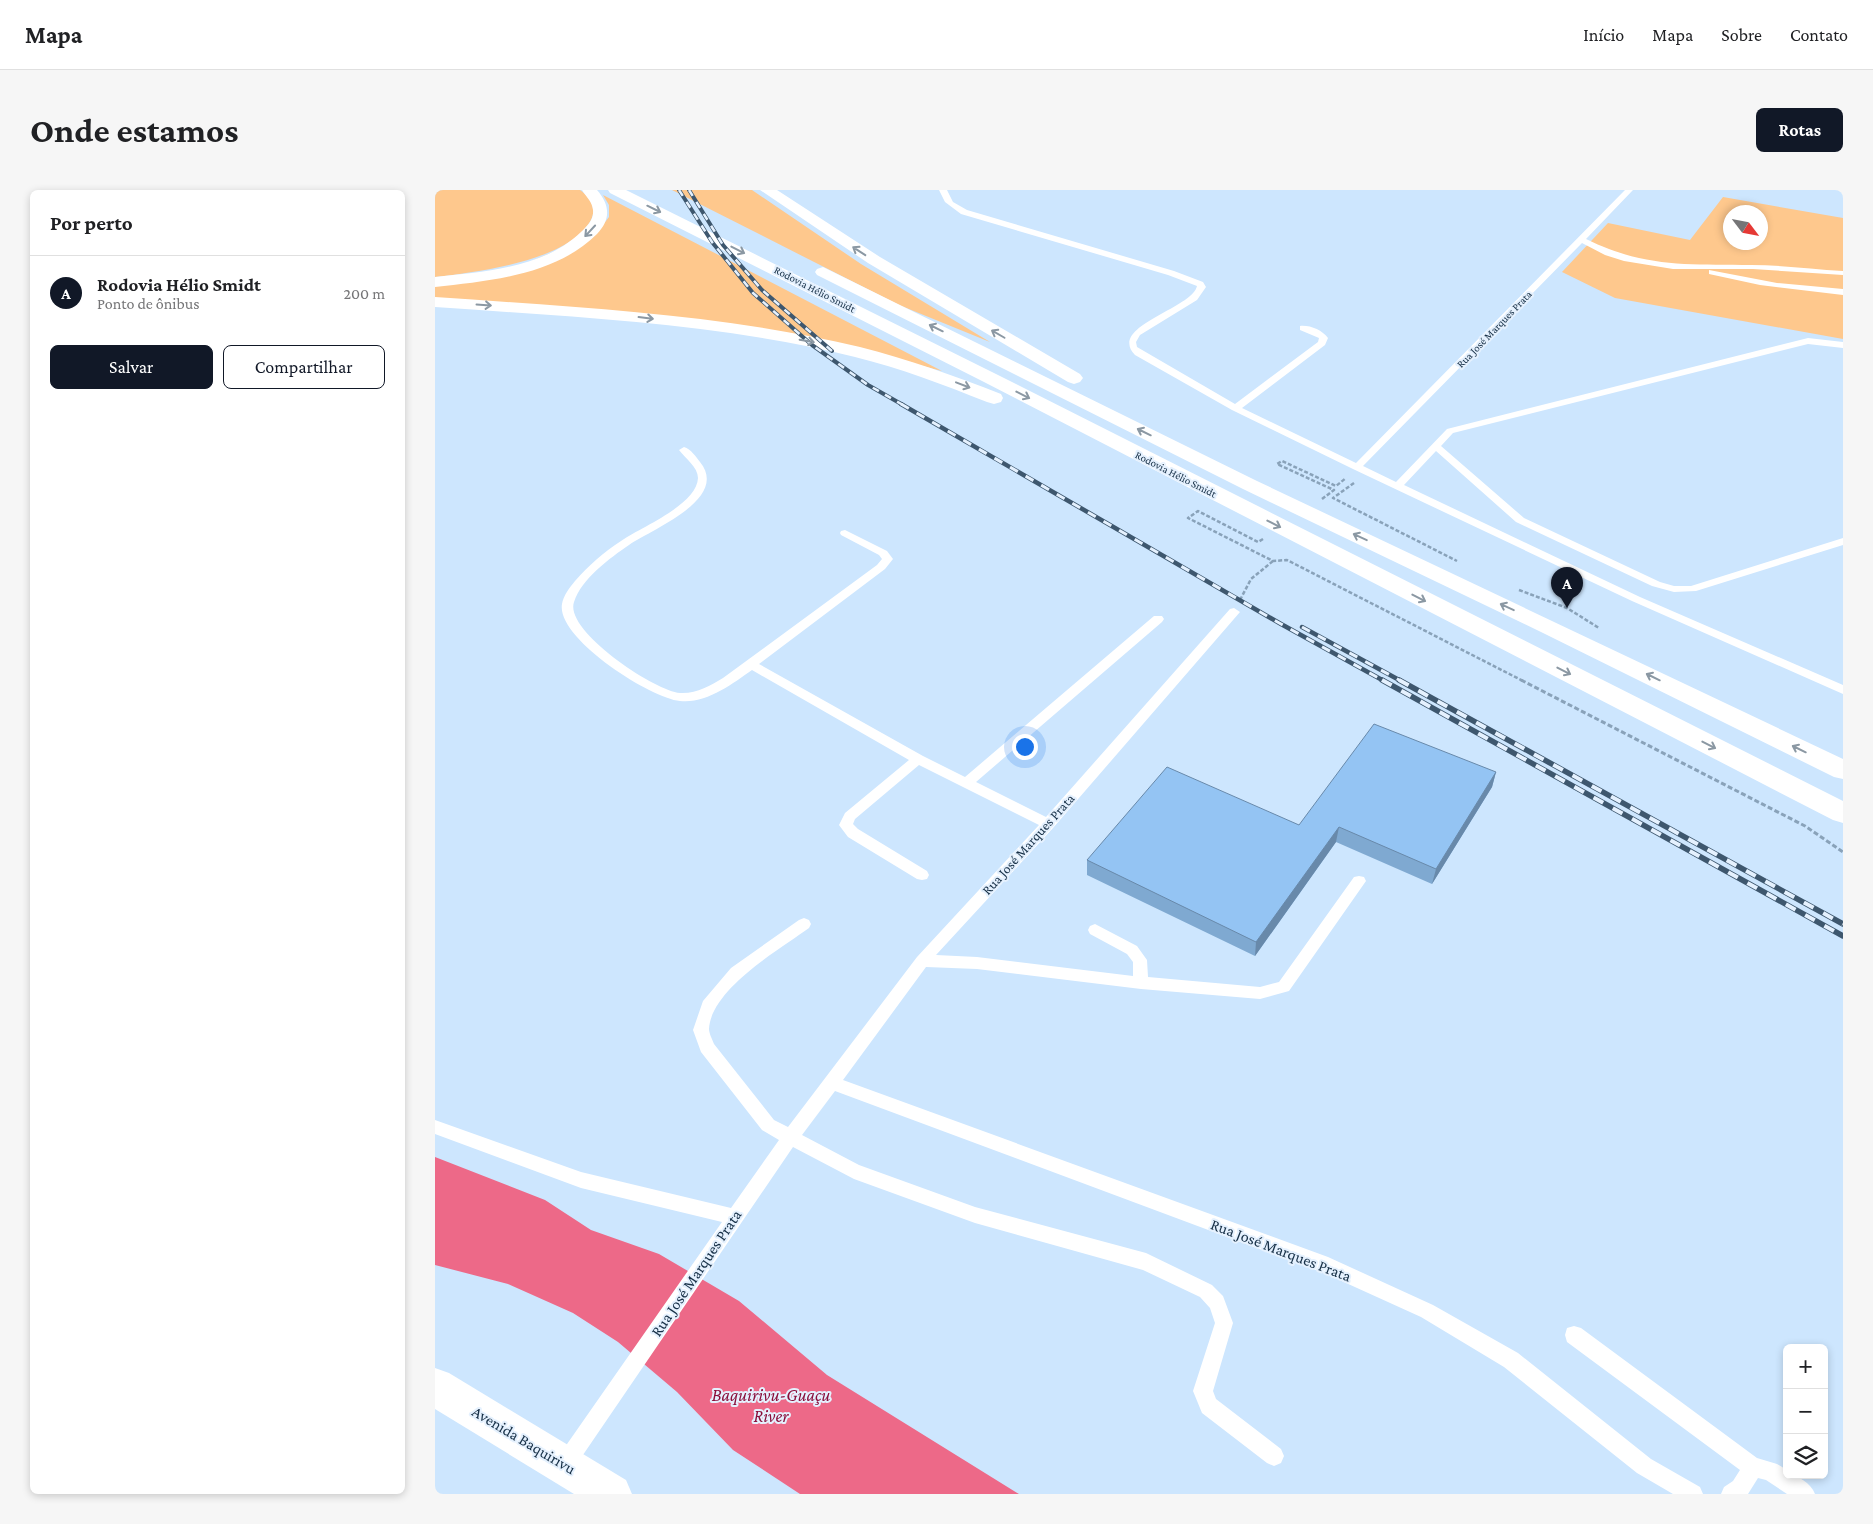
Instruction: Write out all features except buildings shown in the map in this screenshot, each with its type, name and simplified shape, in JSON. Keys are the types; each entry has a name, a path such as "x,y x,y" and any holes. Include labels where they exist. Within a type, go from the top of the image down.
{"main road":[{"path":"435,282 489,275 516,269 557,255 570,248 591,232 601,216 600,204 589,190"},
{"name":"Rodovia Hélio Smidt","path":"615,190 955,360 1843,813"},
{"path":"767,190 917,287 1063,372 1181,436 1214,457 1250,485"},
{"name":"Rodovia Hélio Smidt","path":"809,265 1250,485 1549,627 1843,770"},
{"path":"435,302 627,316 721,327 812,341 856,351 951,380 1127,462 1231,502"},
{"name":"Avenida Baquirivu","path":"435,1387 613,1494"}],"lane":[{"path":"943,190 949,202 964,212 1171,273 1200,284 1202,288 1194,298 1137,333 1132,342 1133,348 1138,353 1235,408 1357,468 1635,599 1843,690"},
{"name":"Rua José Marques Prata","path":"1357,468 1629,190"},
{"path":"1582,240 1608,253 1627,259 1673,268 1753,266 1843,273"},
{"path":"1699,268 1728,277 1789,287 1843,292"},
{"path":"1235,408 1322,343 1324,338 1320,334 1303,328"},
{"path":"1398,486 1437,447 1450,431 1808,341 1843,345"},
{"path":"1437,447 1520,520 1657,584 1674,589 1692,589 1843,541"},
{"path":"684,450 700,468 703,477 701,490 687,504 626,543 583,580 572,594 567,607 569,618 589,643 657,692 680,698 697,695 719,686 881,567 888,559 883,552 845,534"},
{"name":"Rua José Marques Prata","path":"564,1464 829,1082 921,960 1048,824 1234,612"},
{"path":"967,784 1158,618"},
{"path":"751,664 918,759 1048,824"},
{"path":"918,759 850,816 846,825 853,833 921,875"},
{"path":"921,960 977,963 1141,983 1261,993 1284,987 1359,881"},
{"path":"804,924 735,972 708,1006 701,1030 707,1047 768,1125 854,1171 975,1215 1146,1262 1206,1291 1217,1302 1224,1322 1203,1391 1205,1399 1209,1406 1274,1456"},
{"path":"1095,930 1132,950 1140,960 1141,983"},
{"name":"Rua José Marques Prata","path":"829,1082 1328,1266 1427,1311 1511,1360 1644,1466 1693,1494"},
{"path":"435,1127 581,1180 734,1217"},
{"path":"1574,1335 1753,1467 1770,1471 1805,1494"},
{"path":"1731,1494 1740,1488 1753,1467"}],"path":[{"path":"1358,480 1333,498 1464,564"},
{"path":"1234,612 1251,579 1273,561 1287,560 1805,826 1843,852"},
{"path":"1516,589 1567,608 1603,630"}],"shaded area":[{"path":"435,190 580,190 587,196 593,207 593,216 580,234 563,246 543,255 497,268 435,277"},
{"path":"672,190 752,190 861,264 990,342 899,305"},
{"path":"603,195 942,371 812,338 435,299 435,285 490,278 595,235 609,217 609,205"},
{"path":"1723,197 1843,218 1843,339 1615,298 1562,272 1608,223 1690,240"}],"water":[{"name":"Baquirivu-Guaçu River","path":"435,1157 545,1200 591,1230 659,1254 739,1301 827,1375 1019,1494 800,1494 733,1450 677,1392 618,1342 573,1313 508,1284 435,1265"}],"railway":[{"path":"679,190 712,242 753,293 812,345 868,385 903,405"},
{"path":"689,190 723,245 762,290 832,351"},
{"path":"901,404 1281,624 1384,681"},
{"path":"1302,627 1401,681"},
{"path":"1382,680 1843,936"},
{"path":"1399,680 1843,924"}],"place":[{"name":"Rodovia Hélio Smidt","path":"1567,608"}]}
